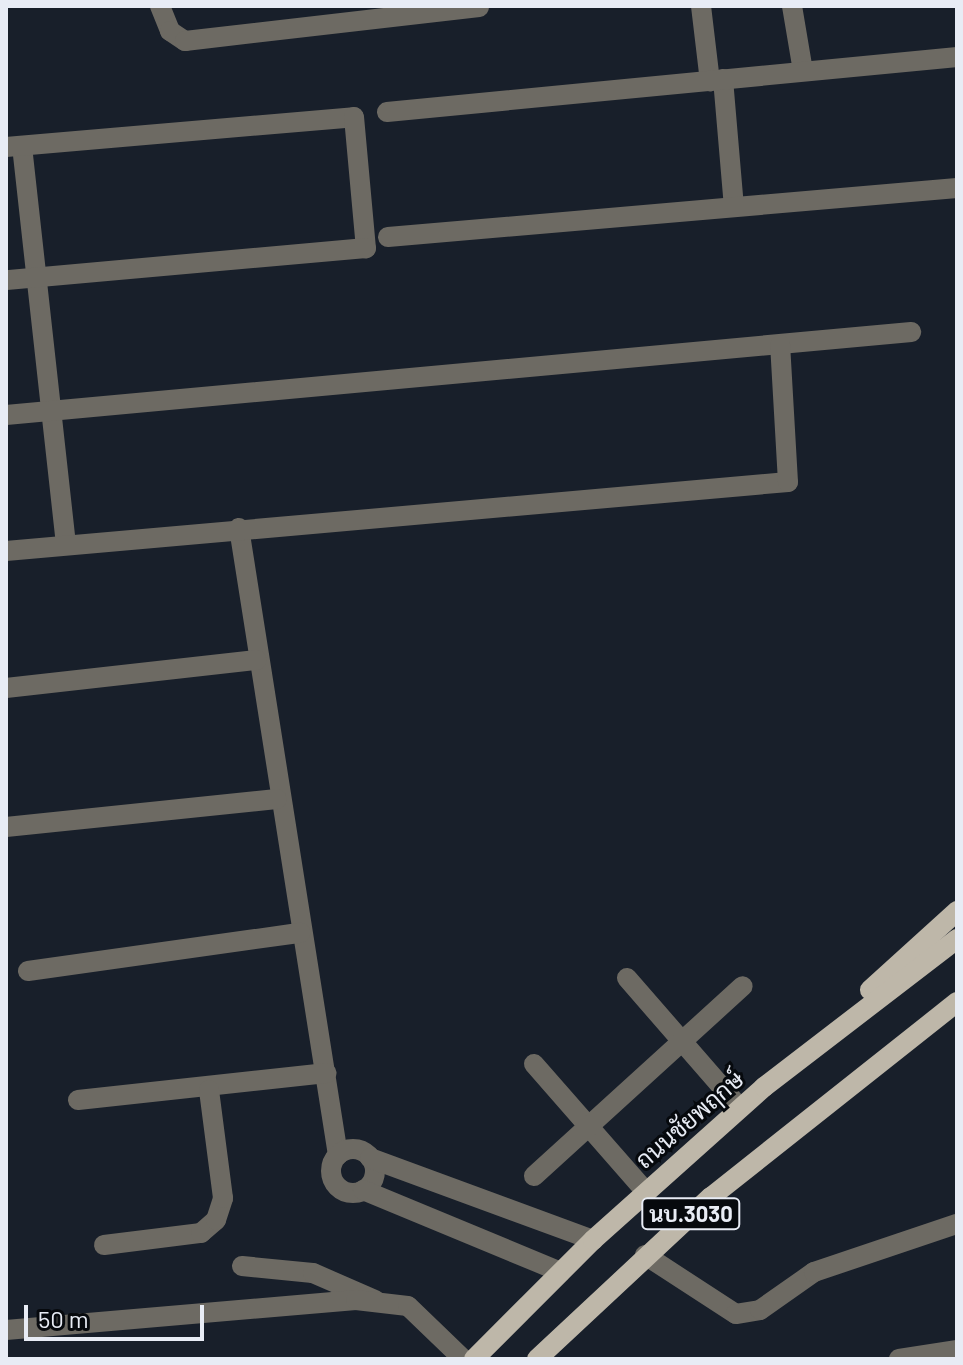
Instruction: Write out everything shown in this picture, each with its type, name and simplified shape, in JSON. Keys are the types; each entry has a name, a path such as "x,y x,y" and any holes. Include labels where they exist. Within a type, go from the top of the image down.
{"main road":[{"path":"764,1087 957,911"},
{"name":"ถนนชัยพฤกษ์","path":"474,1359 593,1240 764,1087 957,939"},
{"name":"นบ.3030","path":"537,1359 645,1255 854,1079 957,1002"},
{"path":"854,1079 957,1020"}],"street":[{"path":"160,6 170,31 185,41 479,7"},
{"path":"701,6 716,80 734,207"},
{"path":"792,6 803,71"},
{"path":"387,112 957,57"},
{"path":"6,280 38,277 366,248 354,117 14,146 38,277 66,545"},
{"path":"388,237 957,188"},
{"path":"6,415 911,332"},
{"path":"6,551 239,528 788,482 780,345"},
{"path":"239,528 277,799 327,1073 330,1140 338,1155 331,1174 337,1187 363,1190 561,1272"},
{"path":"6,688 256,660"},
{"path":"6,827 277,799"},
{"path":"28,971 300,933"},
{"path":"627,978 740,1108"},
{"path":"534,1176 743,986"},
{"path":"534,1064 646,1192"},
{"path":"78,1100 209,1090 327,1073"},
{"path":"104,1245 201,1233 216,1220 223,1198 209,1090"},
{"path":"338,1155 355,1149 370,1158 593,1240"},
{"path":"363,1190 375,1172 370,1158"},
{"path":"645,1255 736,1314 760,1310 814,1272 957,1224"},
{"path":"242,1266 313,1273 379,1302"},
{"path":"6,1330 379,1302 408,1306 463,1359"},
{"path":"899,1359 957,1350"}]}
